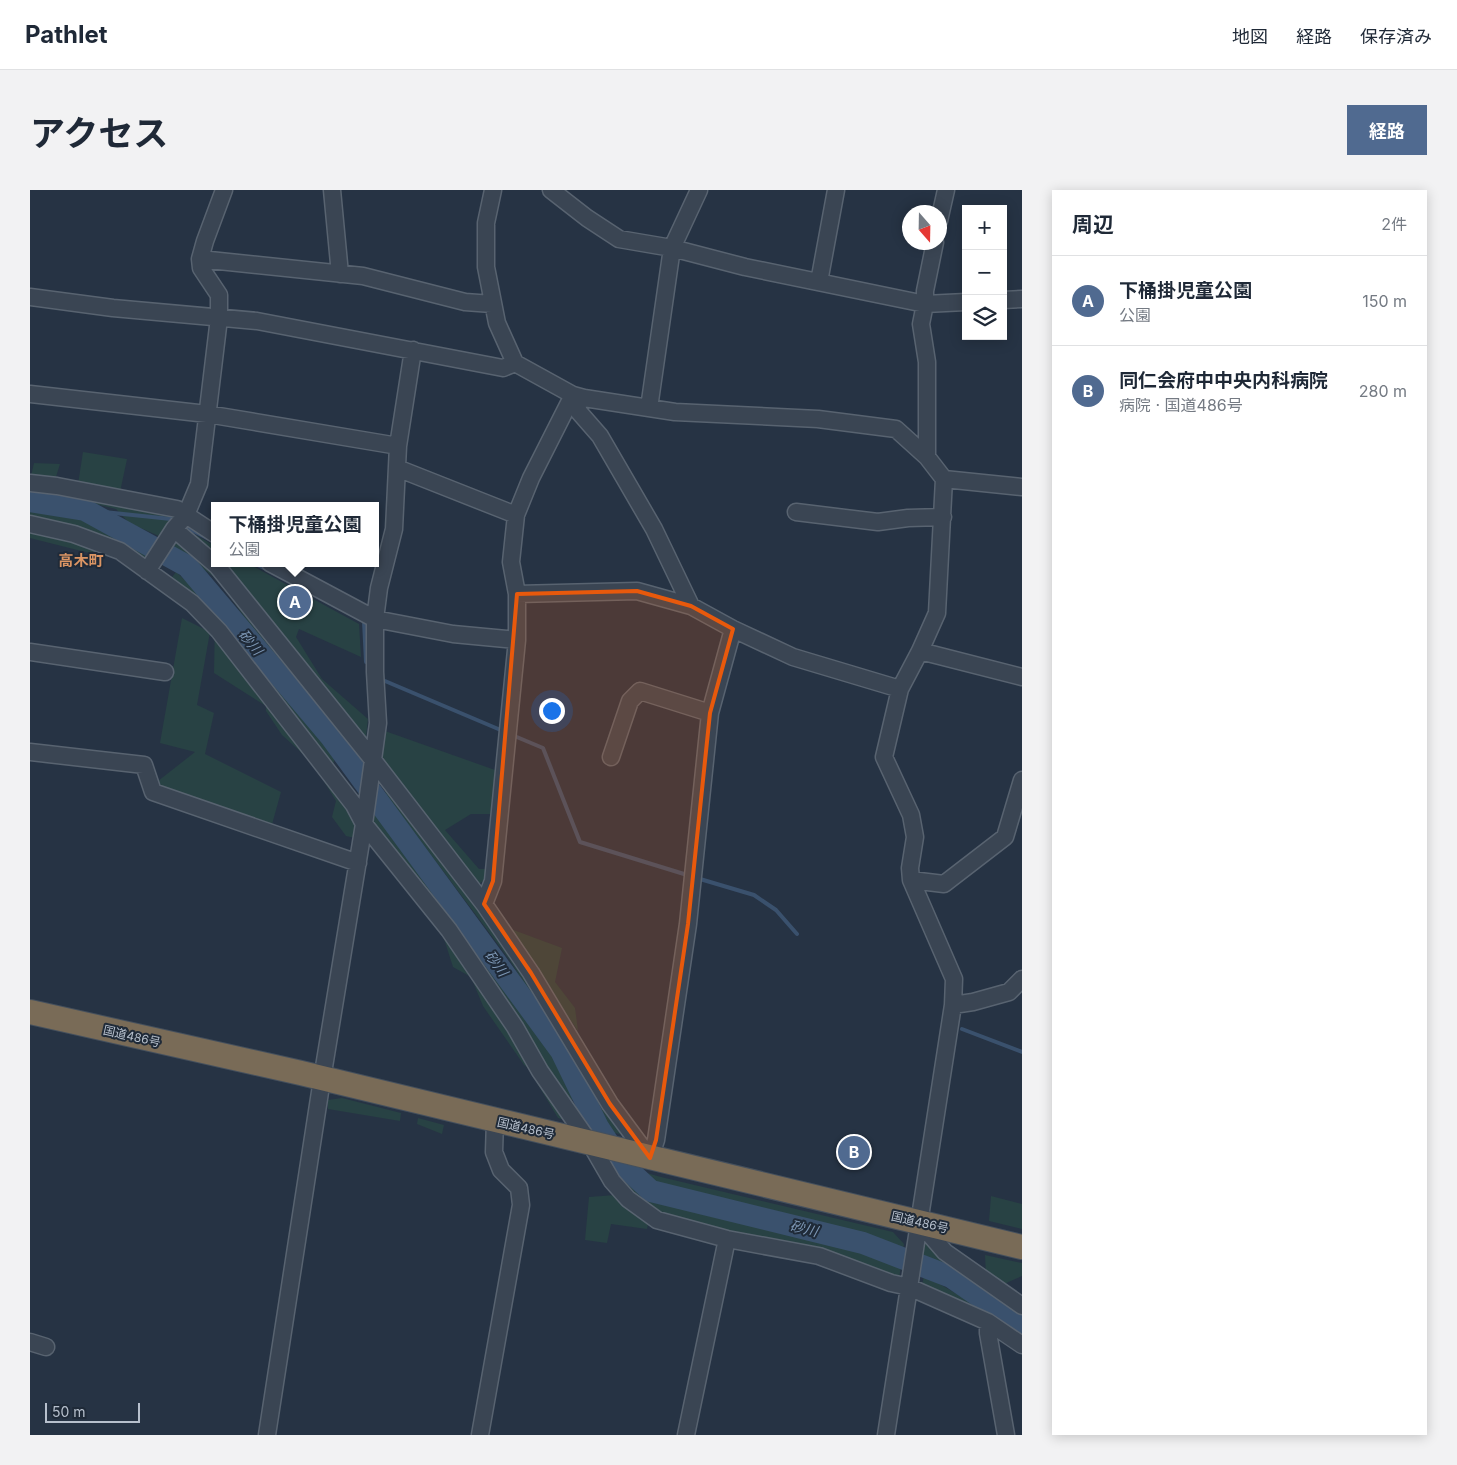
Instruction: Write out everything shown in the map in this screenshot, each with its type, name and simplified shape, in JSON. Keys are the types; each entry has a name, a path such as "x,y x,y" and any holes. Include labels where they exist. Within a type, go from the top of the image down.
{"highway":[{"name":"国道486号","path":"30,1012 322,1079 643,1156 918,1231 1022,1247"}],"street":[{"path":"147,571 174,528 186,515 199,484 219,318 219,295 201,268 200,259 224,190"},
{"path":"332,190 340,274"},
{"path":"493,190 486,223 486,267 497,323 515,363 573,395 675,412 818,419 896,429 927,456 944,479 937,613 900,689 884,757 911,815 915,837 910,868 911,880 954,979 954,1006 886,1435"},
{"path":"551,190 587,218 620,239 672,248 745,267 925,304 962,302"},
{"path":"649,408 672,248 699,190"},
{"path":"819,282 836,190"},
{"path":"943,205 946,190"},
{"path":"927,456 927,362 921,324 933,250"},
{"path":"200,259 363,276 465,302 492,304"},
{"path":"30,297 113,308 258,321 503,368 515,363"},
{"path":"1007,300 1022,299"},
{"path":"267,1435 322,1079 358,864 378,723 375,672 375,619 379,588 394,529 398,446 413,350"},
{"path":"30,394 207,414 398,446"},
{"path":"484,904 493,881 517,640 517,594 511,562 516,515 530,478 573,395"},
{"path":"573,395 579,412 600,436 654,529 691,606"},
{"path":"397,468 516,515"},
{"path":"944,479 1022,487"},
{"path":"30,484 57,486 177,509 211,531"},
{"path":"796,512 878,522 942,516"},
{"path":"30,524 74,534 120,551 192,603 219,631 354,805 364,824 449,930 515,1027 540,1071 590,1143 612,1181 628,1199 657,1220 727,1239 819,1256 891,1283 909,1287 988,1322 1022,1345"},
{"path":"174,528 211,561"},
{"path":"218,567 373,760 484,904 531,973 643,1156 656,1140 688,924 710,713 733,629"},
{"path":"278,567 375,619 453,634 517,640"},
{"path":"517,594 636,591 691,606 733,629 793,657 900,689"},
{"path":"920,651 1022,677"},
{"path":"30,652 165,672"},
{"path":"612,757 630,701 640,691 710,713"},
{"path":"30,752 144,765 153,792 358,864"},
{"path":"911,880 944,884 1005,837 1022,780"},
{"path":"954,1006 1008,992 1022,979"},
{"path":"480,1435 521,1204 519,1188 501,1170 494,1152 495,1120"},
{"path":"918,1231 1022,1306"},
{"path":"686,1435 727,1239"},
{"path":"988,1322 988,1333 1006,1435"},
{"path":"30,1342 46,1346"}],"highlighted area":[{"path":"637,591 691,606 733,629 710,713 688,924 656,1140 650,1158 610,1104 531,973 484,904 493,881 517,594"}],"green space":[{"path":"83,452 127,459 120,492 78,484"},
{"path":"34,463 60,464 55,480 31,476"},
{"path":"34,489 179,514 159,536 129,523 116,509"},
{"path":"30,511 86,516 151,552 144,564 111,552 105,557 30,538"},
{"path":"183,528 211,544 211,567 254,567 359,624 361,657 299,629 296,637 322,679 368,719 363,762 339,741 278,664 218,580 174,547"},
{"path":"176,572 195,589 238,636 336,756 332,767 358,821 355,838 346,836 332,817 336,801 312,762 282,735 266,711 266,706 214,673 215,621 170,580"},
{"path":"182,618 210,632 197,705 214,713 205,754 281,792 271,828 153,785 195,752 160,743"},
{"path":"385,731 495,770 494,814 471,814 445,830 479,869 488,869 486,879 476,886 388,772 382,755"},
{"path":"381,777 529,977 629,1136 606,1131 567,1051 509,959 386,795"},
{"path":"375,814 462,926 565,1068 573,1099 568,1105 372,823"},
{"path":"439,923 569,1121 558,1118 528,1068 483,1006 471,977 453,967"},
{"path":"508,928 562,948 555,982 575,1008 578,1031"},
{"path":"342,1098 401,1113 400,1121 328,1109 328,1100"},
{"path":"418,1118 444,1125 442,1134 417,1124"},
{"path":"608,1162 661,1177 893,1232 904,1244 899,1279 662,1216 633,1197"},
{"path":"615,1195 648,1224 647,1229 611,1224 607,1243 585,1240 589,1197"},
{"path":"991,1196 1022,1204 1022,1229 989,1221"},
{"path":"923,1242 932,1245 1022,1310 1022,1319 961,1276 921,1260"},
{"path":"985,1255 1022,1263 1022,1276 1002,1285 986,1275"},
{"path":"924,1275 1021,1331 1022,1339 922,1286"}],"waterway":[{"name":"砂川","path":"30,501 85,510 187,566 331,737 561,1051 598,1127 623,1165 651,1191 863,1243 951,1277 1022,1326"},
{"path":"85,510 171,519 175,522"},
{"path":"182,525 211,540"},
{"path":"262,567 268,570"},
{"path":"362,620 364,621 366,662"},
{"path":"385,681 503,731"},
{"path":"512,735 543,748 580,842 684,874"},
{"path":"700,879 754,895 776,910 797,934"},
{"path":"962,1029 1022,1052"}],"place":[{"name":"下桶掛児童公園","path":"295,602"},
{"name":"同仁会府中中央内科病院","path":"854,1152"}],"district":[{"name":"高木町","path":"81,560"}]}
